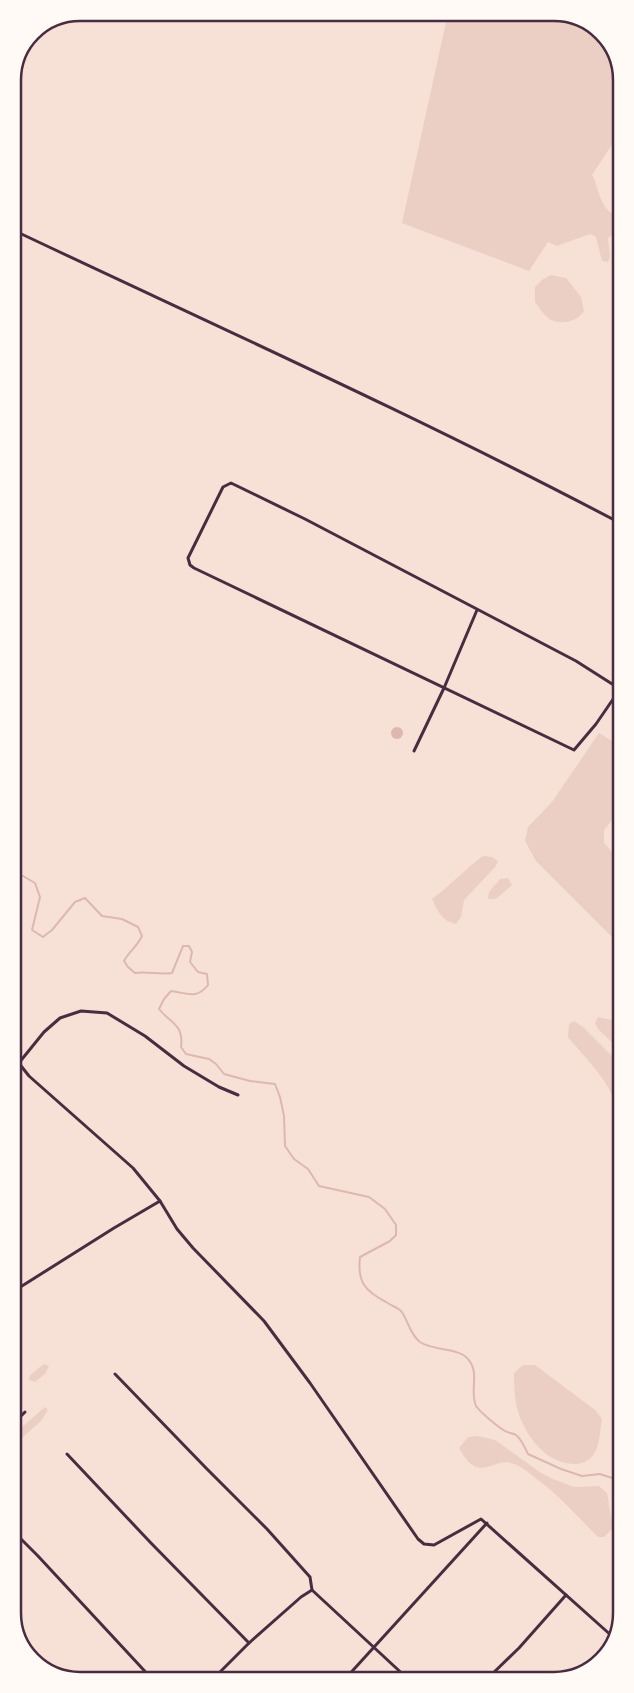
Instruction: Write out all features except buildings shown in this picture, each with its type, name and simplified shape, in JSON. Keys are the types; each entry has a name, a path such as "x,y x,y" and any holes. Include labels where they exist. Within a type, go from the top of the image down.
{"street":[{"path":"21,234 426,425 533,477 613,519"},
{"path":"613,684 576,660 477,610 306,519 231,483 223,487 188,558 190,565 194,568 574,750 596,724 613,699"},
{"path":"414,750 444,688 477,610"},
{"path":"21,1060 44,1032 60,1018 81,1011 106,1013 145,1036 184,1066 238,1095"},
{"path":"21,1065 29,1076 132,1168 160,1201 177,1229 193,1248 264,1321 316,1391 418,1539 424,1544 434,1545 481,1519 609,1634"},
{"path":"21,1287 160,1201"},
{"path":"115,1374 267,1529 310,1577 312,1590 400,1672"},
{"path":"21,1416 25,1412"},
{"path":"67,1454 249,1644"},
{"path":"351,1672 487,1523"},
{"path":"21,1539 146,1672"},
{"path":"220,1672 301,1597 312,1590"},
{"path":"494,1672 520,1648 566,1595"}],"shaded area":[{"path":"446,21 565,22 590,33 598,41 607,54 613,80 613,143 592,175 605,207 611,213 613,212 613,234 608,238 610,256 608,262 602,261 596,237 590,234 557,246 548,242 529,271 402,223"},
{"path":"551,275 566,278 581,297 584,311 577,318 568,322 557,322 546,316 535,302 535,287"},
{"path":"395,727 399,727 403,733 399,739 395,739 391,735 391,731"},
{"path":"599,733 613,742 613,819 604,830 604,843 613,852 613,938 536,861 525,841 528,827 552,802"},
{"path":"483,856 492,857 498,861 496,866 464,900 461,917 456,924 447,920 439,912 432,899"},
{"path":"508,878 512,885 496,899 488,899 489,892 500,879"},
{"path":"598,1017 613,1020 613,1043 598,1029 595,1023"},
{"path":"574,1021 583,1027 613,1057 613,1098 608,1086 568,1037 569,1024"},
{"path":"44,1364 49,1366 45,1374 35,1382 29,1380 30,1375"},
{"path":"523,1365 535,1365 595,1410 602,1419 598,1446 590,1459 579,1464 561,1462 538,1447 531,1438 521,1420 515,1393 514,1373"},
{"path":"45,1407 48,1410 41,1421 21,1439 21,1428"},
{"path":"478,1436 495,1440 541,1473 553,1479 574,1487 599,1486 607,1493 613,1528 604,1537 598,1537 551,1491 517,1465 506,1462 480,1468 473,1466 459,1448 468,1437"}],"waterway":[{"path":"21,876 35,883 40,897 32,930 43,937 52,930 75,902 85,898 102,916 122,919 138,927 142,936 124,961 135,973 172,973 183,946 189,946 192,952 190,962 198,972 207,974 208,985 204,990 196,994 171,991 159,1009 179,1029 181,1033 181,1047 186,1054 209,1059 224,1074 250,1081 275,1084 284,1116 285,1146 294,1159 308,1169 319,1186 369,1197 385,1209 396,1225 396,1235 390,1241 360,1257 359,1266 364,1285 373,1294 400,1310 416,1339 420,1342 458,1353 467,1358 473,1369 474,1400 476,1406 506,1432 516,1435 528,1454 582,1476 600,1474 613,1478"}]}
